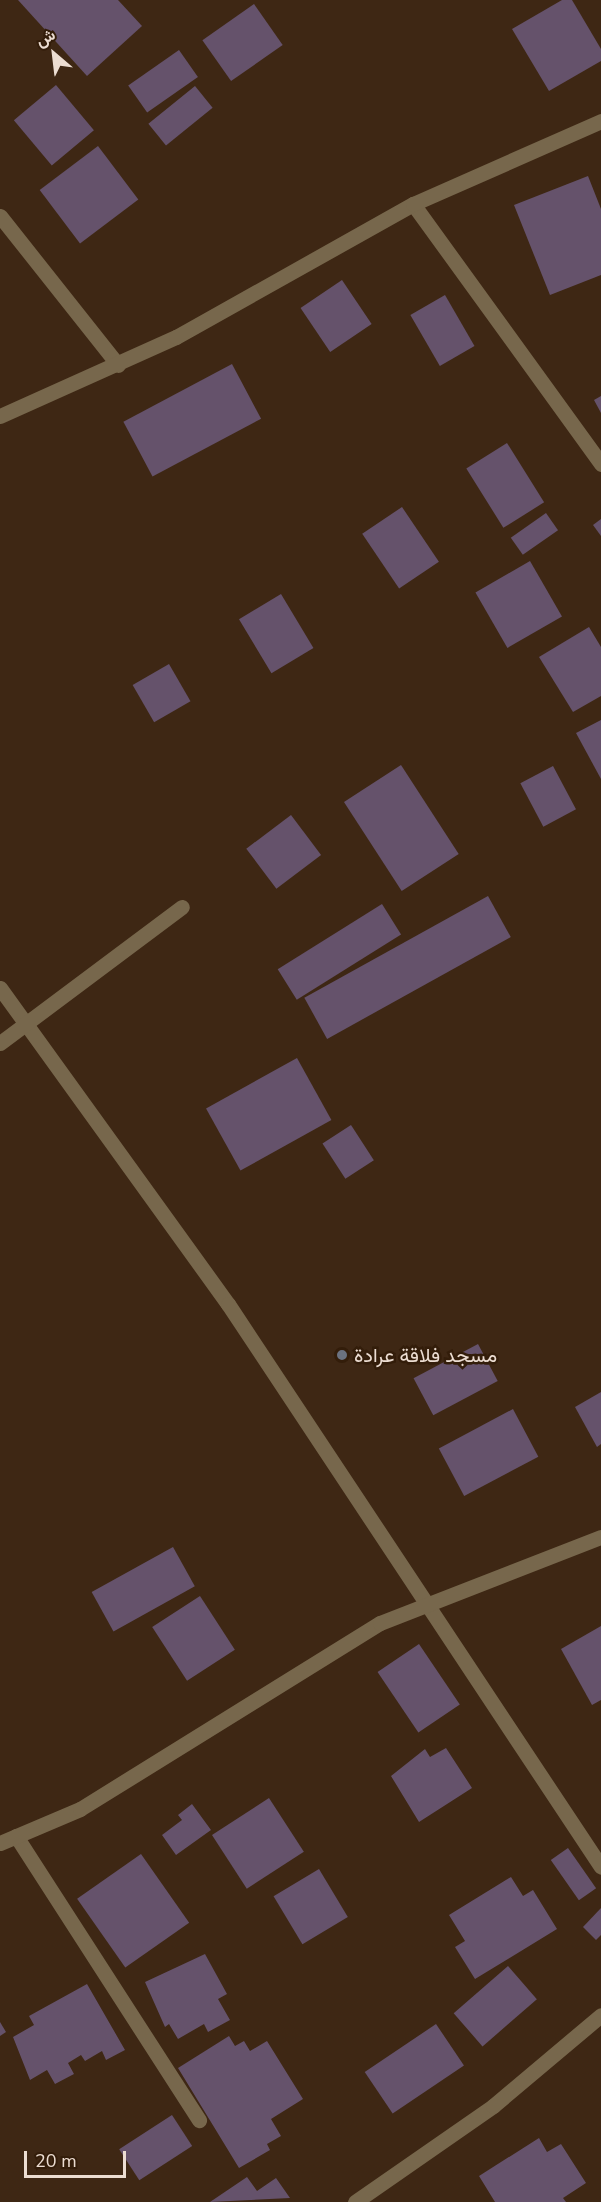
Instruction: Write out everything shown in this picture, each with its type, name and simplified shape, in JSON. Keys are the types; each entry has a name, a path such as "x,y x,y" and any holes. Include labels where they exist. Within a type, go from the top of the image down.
{"street":[{"path":"0,416 118,365 413,204 601,121"},
{"path":"413,204 601,464"},
{"path":"0,216 118,365"},
{"path":"0,1043 182,908"},
{"path":"0,988 228,1304 601,1867"},
{"path":"0,1843 80,1809 380,1623 424,1601 601,1537"},
{"path":"16,1836 199,2120"},
{"path":"355,2202 493,2106 601,2014"}],"building":[{"path":"18,0 118,0 142,26 87,76"},
{"path":"562,0 572,0 601,49 601,61 549,91 512,29"},
{"path":"254,4 283,45 231,81 202,40"},
{"path":"179,50 198,77 147,113 128,86"},
{"path":"56,85 94,130 52,166 14,120"},
{"path":"195,86 213,108 166,146 148,124"},
{"path":"98,146 138,200 80,243 40,190"},
{"path":"588,176 601,209 601,275 550,295 514,205"},
{"path":"342,280 372,324 330,352 301,308"},
{"path":"445,295 474,346 440,366 410,315"},
{"path":"232,364 261,419 153,476 123,422"},
{"path":"601,396 601,413 594,400"},
{"path":"507,443 544,502 503,528 466,468"},
{"path":"402,507 439,562 399,589 362,534"},
{"path":"546,513 558,530 523,555 511,538"},
{"path":"601,519 601,536 593,525"},
{"path":"530,561 562,616 507,648 475,592"},
{"path":"281,594 313,648 271,673 239,619"},
{"path":"589,627 601,647 601,696 573,712 539,657"},
{"path":"169,664 190,701 154,722 133,685"},
{"path":"601,720 601,779 576,733"},
{"path":"401,765 459,854 402,891 344,802"},
{"path":"553,766 576,809 543,827 520,783"},
{"path":"291,815 321,855 276,889 246,849"},
{"path":"488,896 511,937 327,1039 304,998"},
{"path":"382,904 401,935 297,1000 278,969"},
{"path":"297,1058 331,1120 240,1171 206,1108"},
{"path":"351,1125 374,1160 345,1179 322,1144"},
{"path":"478,1344 498,1381 433,1415 414,1378"},
{"path":"601,1392 601,1444 597,1447 575,1407"},
{"path":"513,1409 538,1457 464,1496 439,1448"},
{"path":"173,1547 195,1586 113,1631 92,1592"},
{"path":"200,1596 235,1650 187,1681 152,1627"},
{"path":"601,1626 601,1700 592,1705 561,1649"},
{"path":"419,1644 460,1705 418,1732 378,1672"},
{"path":"446,1748 472,1788 419,1822 391,1776 425,1749 430,1757"},
{"path":"269,1798 304,1852 247,1889 212,1835"},
{"path":"192,1804 211,1830 176,1855 162,1835 182,1820 178,1815"},
{"path":"568,1848 596,1888 579,1900 551,1860"},
{"path":"141,1854 189,1923 125,1968 77,1899"},
{"path":"319,1869 348,1917 302,1944 274,1896"},
{"path":"511,1877 523,1896 533,1890 557,1929 475,1979 455,1947 465,1941 449,1915"},
{"path":"601,1908 601,1935 596,1940 583,1927"},
{"path":"205,1954 227,1994 218,1999 230,2020 208,2032 204,2024 178,2039 169,2024 165,2027 145,1982"},
{"path":"508,1966 537,1999 483,2046 454,2013"},
{"path":"87,1984 125,2050 106,2060 102,2051 85,2061 81,2055 68,2063 74,2074 55,2084 47,2070 30,2080 13,2037 34,2025 29,2016"},
{"path":"0,2022 6,2032 0,2036"},
{"path":"436,2024 464,2065 393,2114 365,2072"},
{"path":"229,2036 235,2046 244,2041 250,2051 267,2041 303,2099 271,2119 281,2136 267,2144 270,2150 239,2168 178,2068"},
{"path":"172,2115 192,2146 139,2180 119,2149"},
{"path":"539,2138 547,2152 561,2144 586,2183 563,2198 566,2202 495,2202 479,2176"},
{"path":"247,2177 257,2191 276,2178 290,2198 210,2202"}],"place":[{"name":"مسجد فلاقة عرادة","path":"342,1355"}]}
